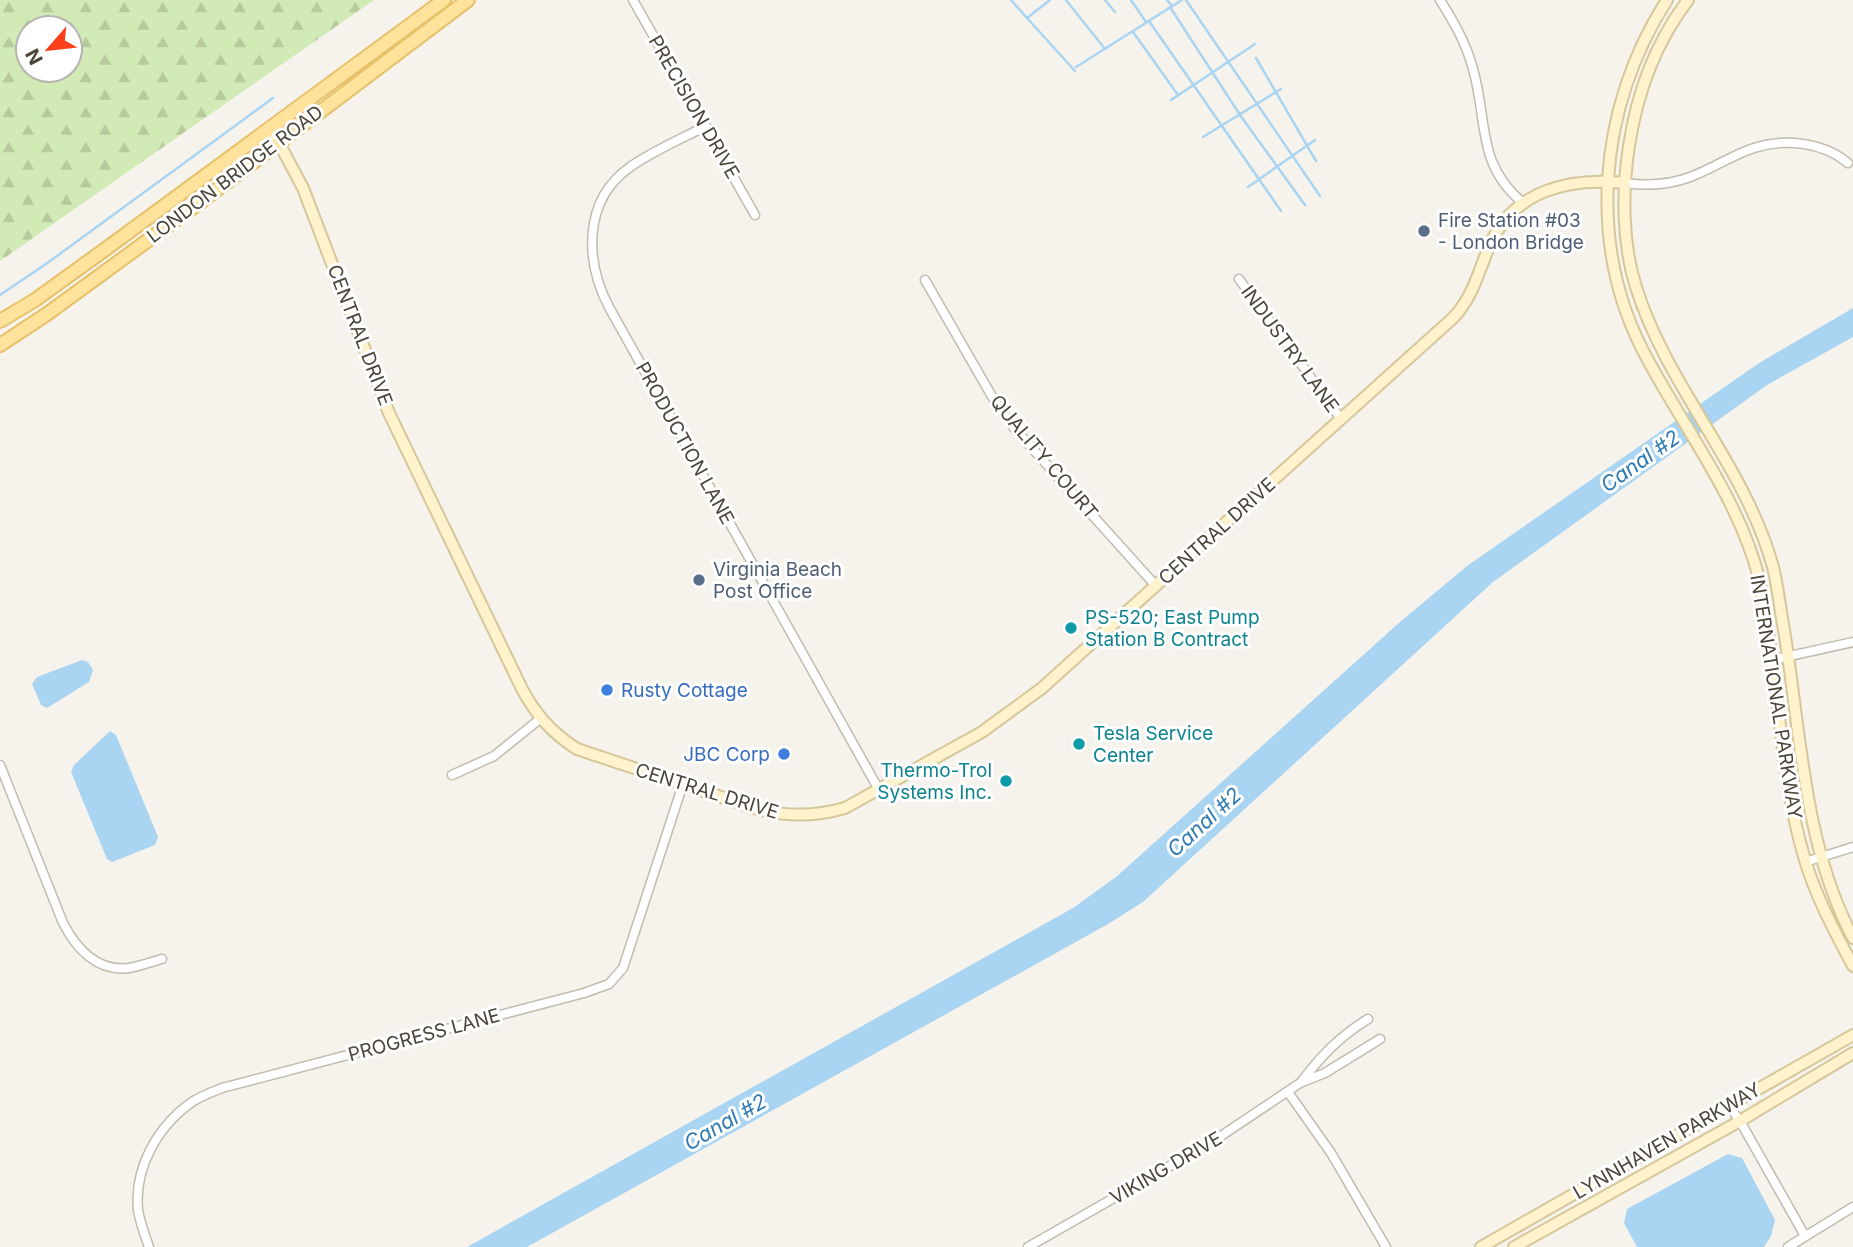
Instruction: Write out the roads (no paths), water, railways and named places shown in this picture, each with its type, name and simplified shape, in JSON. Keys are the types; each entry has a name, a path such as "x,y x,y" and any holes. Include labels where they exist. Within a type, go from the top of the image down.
{"main road":[{"name":"LONDON BRIDGE ROAD","path":"0,321 35,300 444,0"},
{"name":"LONDON BRIDGE ROAD","path":"0,345 47,314 468,0"},
{"name":"INTERNATIONAL PARKWAY","path":"1667,0 1643,41 1626,82 1615,129 1606,181 1610,250 1623,302 1636,338 1734,512 1759,578 1793,814 1805,862 1832,926 1853,966"},
{"name":"INTERNATIONAL PARKWAY","path":"1688,0 1674,19 1652,61 1640,94 1632,128 1625,183 1628,243 1636,288 1658,341 1746,496 1765,542 1774,570 1810,815 1833,893 1853,938"},
{"name":"CENTRAL DRIVE","path":"271,128 303,188 389,413 522,689 540,719 577,749 774,814 797,816 845,808 982,732 1014,710 1156,586 1465,305 1497,231 1523,203 1542,191 1570,183 1625,183"},
{"name":"LYNNHAVEN PARKWAY","path":"1481,1247 1853,1035"},
{"name":"LYNNHAVEN PARKWAY","path":"1514,1247 1740,1121 1853,1053"}],"street":[{"name":"PRECISION DRIVE","path":"632,0 755,215"},
{"path":"1440,0 1460,32 1470,59 1488,153 1503,182 1523,203"},
{"name":"PRODUCTION LANE","path":"706,126 630,167 611,184 598,206 594,221 592,246 595,273 599,288 879,790"},
{"path":"1625,183 1646,186 1672,183 1752,149 1779,143 1810,145 1833,153 1848,163"},
{"name":"INDUSTRY LANE","path":"1239,279 1341,419"},
{"name":"QUALITY COURT","path":"925,280 994,400 1014,428 1156,586"},
{"path":"1772,660 1853,642"},
{"path":"452,775 494,756 540,719"},
{"path":"0,765 63,923 84,955 116,968 129,968 162,959"},
{"name":"PROGRESS LANE","path":"149,1247 138,1210 140,1183 146,1160 157,1137 172,1118 194,1100 222,1088 584,993 609,984 623,968 683,784"},
{"path":"1805,862 1853,847"},
{"name":"VIKING DRIVE","path":"1028,1247 1212,1142 1288,1092 1300,1083 1324,1053 1346,1033 1368,1019"},
{"name":"VIKING DRIVE","path":"1300,1083 1325,1073 1380,1039"},
{"path":"1288,1092 1331,1153 1386,1247"},
{"path":"1729,1106 1805,1236"},
{"path":"1788,1247 1853,1207"}],"water":[{"name":"Canal #2","path":"1853,308 1853,337 1767,385 1493,582 1143,902 527,1247 467,1247 1073,908 1116,877 1400,622 1467,566 1759,363"},
{"path":"82,660 88,662 93,670 89,682 47,708 41,705 32,684 37,677"},
{"path":"110,731 116,735 158,837 155,845 112,862 107,859 71,772 74,765"},
{"path":"1728,1154 1742,1158 1775,1220 1771,1236 1764,1247 1637,1247 1624,1223 1627,1209"}],"waterway":[{"path":"1011,0 1027,18"},
{"path":"1050,0 1027,18 1075,71"},
{"path":"1066,0 1105,49"},
{"path":"1105,0 1115,12"},
{"path":"1131,0 1146,22"},
{"path":"1167,0 1172,6"},
{"path":"1076,67 1182,0"},
{"path":"1186,0 1320,196"},
{"path":"1170,7 1240,115 1305,205"},
{"path":"1149,21 1281,211"},
{"path":"1133,32 1178,95"},
{"path":"1171,100 1255,44"},
{"path":"1256,58 1316,161"},
{"path":"1203,137 1281,89"},
{"path":"0,295 273,98"},
{"path":"1248,187 1315,140"}],"place":[{"name":"Fire Station #03 - London Bridge","path":"1424,231"},
{"name":"Virginia Beach Post Office","path":"699,580"},
{"name":"PS-520; East Pump Station B Contract","path":"1071,628"},
{"name":"Rusty Cottage","path":"607,690"},
{"name":"Tesla Service Center","path":"1079,744"},
{"name":"JBC Corp","path":"784,754"},
{"name":"Thermo-Trol Systems Inc.","path":"1006,781"}]}
